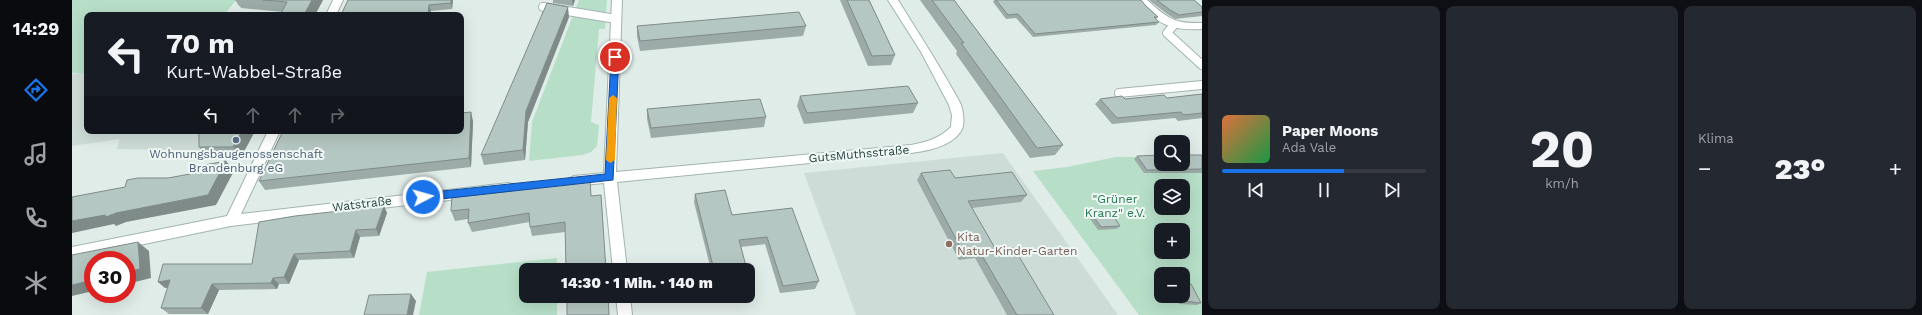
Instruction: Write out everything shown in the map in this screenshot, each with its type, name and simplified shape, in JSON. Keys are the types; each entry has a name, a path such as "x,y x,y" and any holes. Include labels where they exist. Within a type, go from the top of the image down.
{"street":[{"path":"332,12 338,0"},
{"path":"617,0 610,178 619,263"},
{"name":"GutsMuthsstraße","path":"610,178 911,149 929,146 942,141 957,128 958,115 955,105 926,52 893,0"},
{"path":"1141,0 1165,22 1173,26 1184,28 1202,26"},
{"path":"231,221 273,134"},
{"path":"563,182 610,178"},
{"name":"Watstraße","path":"72,252 231,221 407,199 524,187"},
{"path":"623,303 625,315"}],"lane":[{"path":"543,7 616,20"},
{"path":"1173,26 1168,33 1202,65"},
{"path":"1119,93 1202,85"}],"shaded area":[{"path":"72,74 84,74 84,134 253,134 244,151 117,149 120,139 72,146"},
{"name":"Kita Natur-Kinder-Garten","path":"1003,153 1118,315 856,315 804,173"}],"green space":[{"path":"72,0 236,0 226,12 84,12 84,74 72,73"},
{"path":"579,0 607,0 605,29 599,29 591,122 599,125 597,146 591,152 583,155 529,161 532,122"},
{"name":"\"Grüner Kranz\" e.V.","path":"1202,156 1202,315 1139,315 1033,171 1067,167 1116,157 1154,157 1154,171 1190,171 1190,161"},
{"path":"557,258 557,263 519,263 519,303 557,303 557,315 419,315 427,272"}],"building":[{"path":"263,0 312,0 306,12 282,12 287,2"},
{"path":"348,0 451,0 451,3 429,5 428,12 342,12"},
{"path":"847,0 869,0 895,55 872,56"},
{"path":"932,0 954,0 1063,145 1037,148 961,43 964,43"},
{"path":"996,0 1141,0 1158,17 1154,17 1159,22 1035,34 1018,14 1008,15"},
{"path":"1157,0 1194,0 1202,7 1202,12 1179,15"},
{"path":"547,3 568,7 526,111 523,150 481,155"},
{"path":"799,12 806,26 640,41 637,26"},
{"path":"908,86 918,103 807,113 800,96"},
{"path":"1202,94 1202,113 1183,115 1181,112 1117,118 1100,99 1122,96 1125,99 1164,95 1167,98"},
{"path":"760,99 766,117 651,128 647,109"},
{"path":"471,112 469,158 259,181 282,134 464,134 464,113"},
{"path":"199,134 240,134 233,147 199,147"},
{"path":"1154,155 1154,170 1147,170 1137,156"},
{"path":"1190,155 1202,155 1202,169 1190,169"},
{"path":"226,161 208,195 116,213 106,217 105,215 72,221 72,197 125,187 127,180 138,178 168,178 190,174 194,167"},
{"path":"950,170 955,178 1012,172 1027,195 968,201 996,250 1014,248 1054,315 1017,315 980,252 964,254 921,173"},
{"path":"590,178 591,196 601,195 606,263 566,263 565,222 530,227 529,213 468,223 469,209 451,211 452,195"},
{"path":"725,190 732,215 792,208 819,281 783,286 767,237 739,240 745,263 712,263 695,194"},
{"path":"384,206 376,229 356,230 350,251 294,254 284,277 273,278 271,283 212,284 201,308 161,308 170,280 158,282 163,264 252,264 259,222 295,216"},
{"path":"1110,211 1120,226 1101,227 1091,213"},
{"path":"138,242 140,269 136,270 136,251 92,251"},
{"path":"84,253 84,282 72,285 72,255"},
{"path":"1190,284 1191,284 1201,303 1190,302"},
{"path":"411,294 407,315 364,315 369,295"},
{"path":"567,303 608,303 609,315 567,315"}],"slow traffic":[{"path":"610,160 613,98"}],"place":[{"name":"Wohnungsbaugenossenschaft Brandenburg eG","path":"236,140"},
{"name":"Kita Natur-Kinder-Garten","path":"949,244"}],"route":[{"path":"423,197 610,178 615,57"}]}
